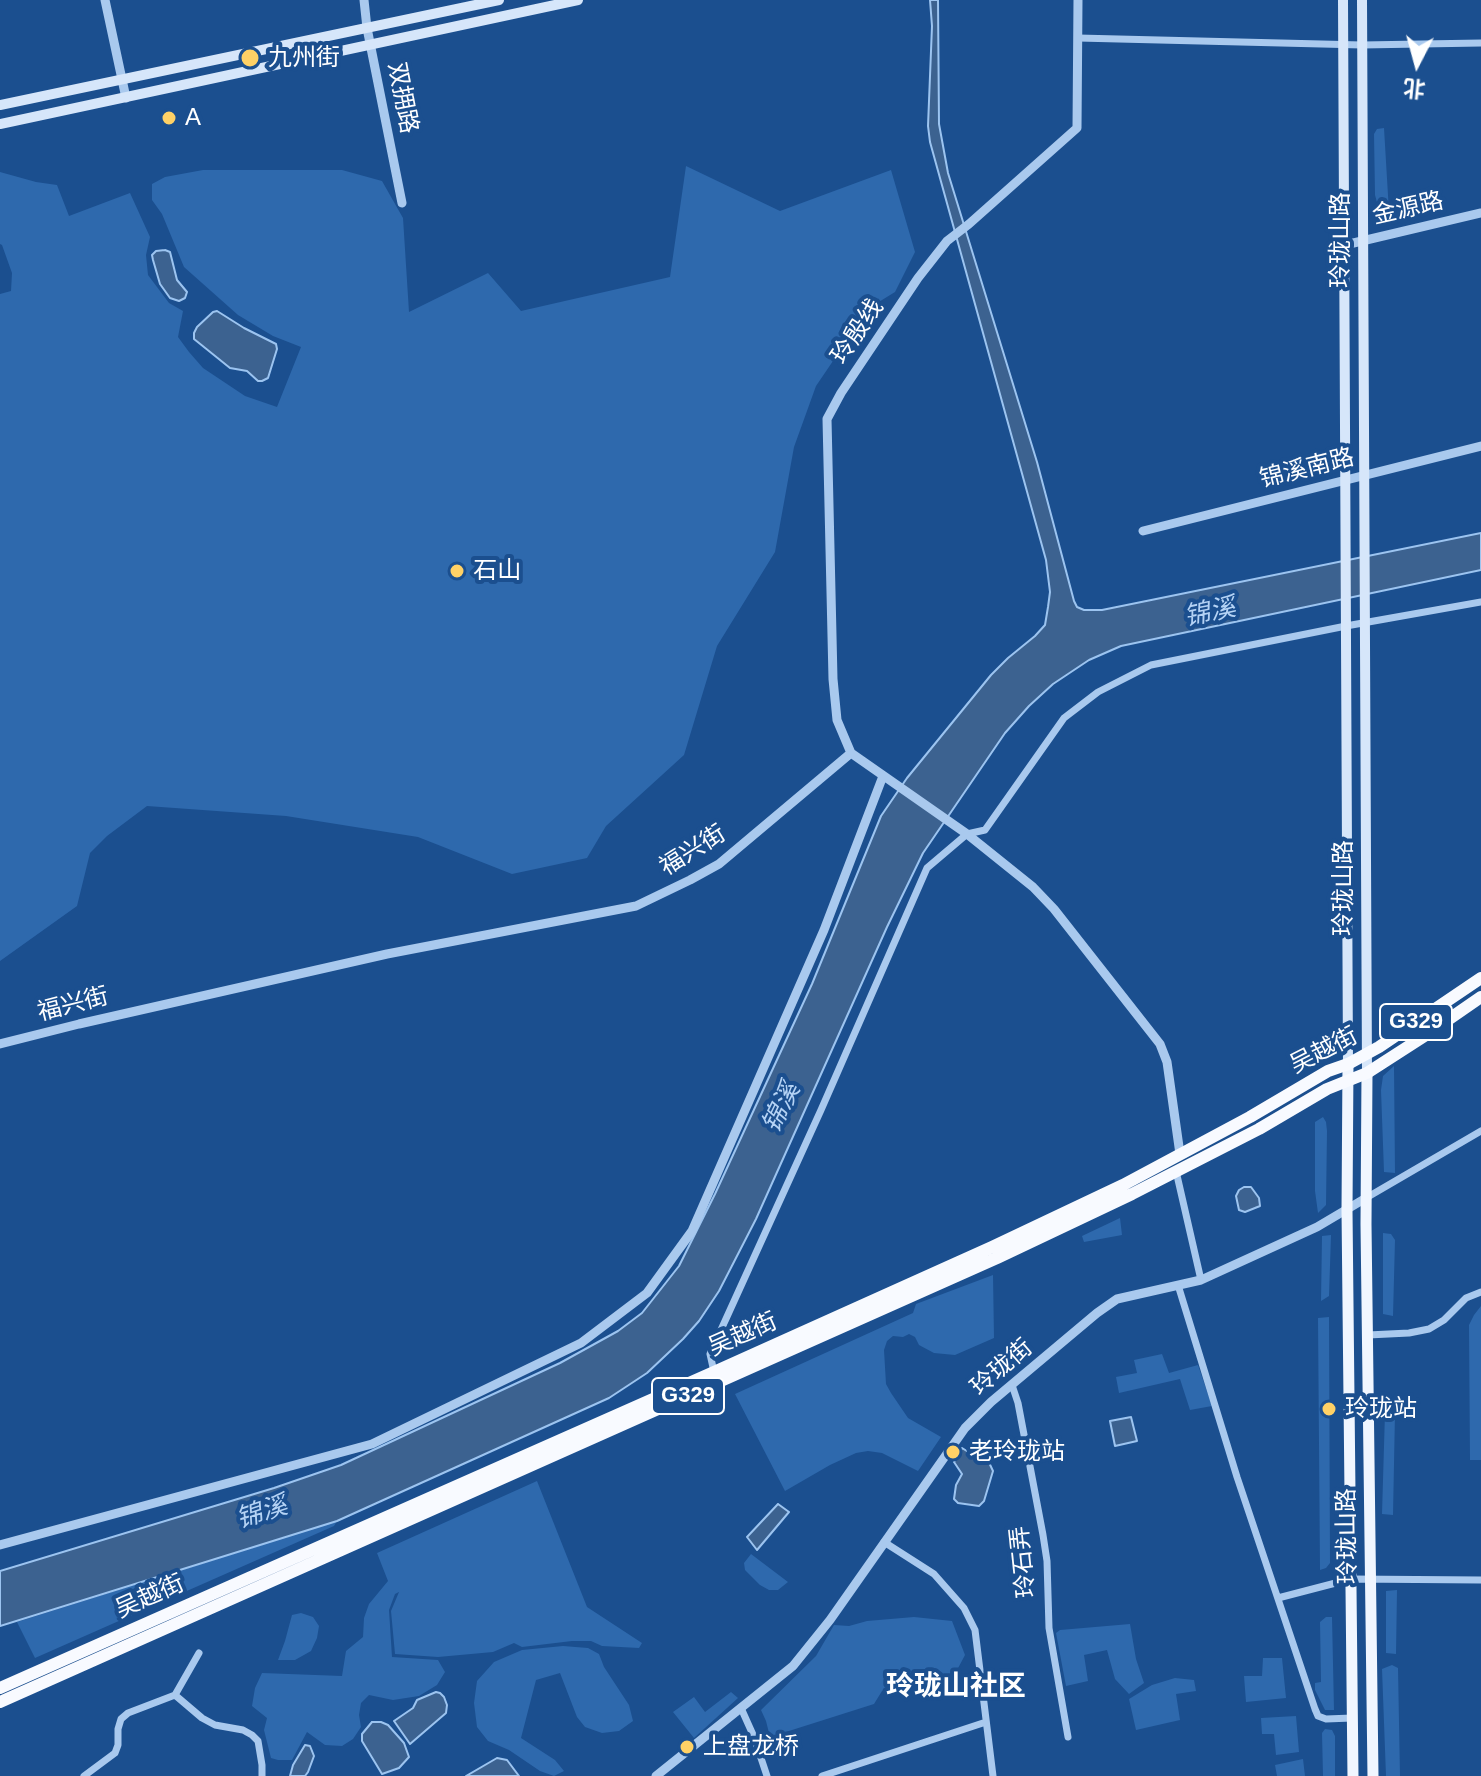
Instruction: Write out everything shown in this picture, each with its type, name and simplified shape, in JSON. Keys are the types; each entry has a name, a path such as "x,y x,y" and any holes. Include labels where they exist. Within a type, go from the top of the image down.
{"highway":[{"name":"吴越街","path":"0,1688 714,1372 1123,1185 1328,1071 1348,1064 1481,978"},
{"name":"吴越街","path":"0,1702 997,1258 1259,1129 1327,1089 1367,1073 1481,997"}],"main road":[{"path":"0,105 499,0"},
{"path":"0,124 578,0"},
{"name":"玲珑山路","path":"1343,0 1347,1210 1353,1776"},
{"name":"玲珑山路","path":"1362,0 1366,1198 1373,1776"}],"street":[{"path":"105,0 126,98"},
{"name":"双拥路","path":"364,0 402,203"},
{"name":"玲殷线","path":"851,753 837,720 833,679 827,419 918,278 947,241 1077,128 1078,0"},
{"path":"1078,38 1343,45 1481,43"},
{"name":"金源路","path":"1345,245 1481,213"},
{"name":"锦溪南路","path":"1143,531 1481,446"},
{"path":"714,1372 710,1354 927,868 967,834 985,830 1064,718 1098,692 1151,665 1481,602"},
{"path":"851,753 967,834 1033,887 1054,909 1160,1044 1167,1062 1180,1154"},
{"name":"福兴街","path":"0,1044 387,954 636,906 719,864 851,753"},
{"path":"0,1545 372,1444 581,1343 647,1293 692,1231 824,930 883,776"},
{"name":"玲珑街","path":"656,1776 793,1666 830,1620 965,1428 1093,1316 1117,1299 1201,1280 1317,1227 1481,1131"},
{"path":"1176,1171 1201,1280"},
{"path":"1178,1285 1237,1477 1318,1716 1326,1719 1352,1718"},
{"path":"1368,1335 1429,1329 1444,1320 1466,1298 1481,1292"},
{"name":"玲石弄","path":"1012,1385 1043,1535 1049,1628 1068,1737"},
{"path":"884,1542 934,1574 964,1608 975,1630 993,1776"},
{"path":"1278,1598 1351,1579 1481,1580"},
{"path":"84,1776 115,1753 121,1719 128,1713 175,1695 199,1653"},
{"path":"175,1695 215,1725 243,1730 252,1735 258,1741 261,1752 262,1776"},
{"path":"741,1708 767,1776"},
{"path":"822,1776 986,1722"}],"shaded area":[{"path":"1384,128 1389,212 1378,206 1375,195 1374,134 1377,129"},
{"path":"686,166 780,211 891,170 915,252 895,292 869,308 816,386 794,447 775,552 717,646 684,755 606,826 587,858 512,874 418,837 286,816 147,806 90,853 77,906 0,961 0,294 11,291 12,273 0,244 0,172 57,185 69,216 130,193 150,237 146,255 148,275 169,303 183,311 178,337 203,368 245,396 277,407 301,347 273,336 238,315 184,267 162,214 152,200 152,184 165,177 203,170 342,170 382,181 403,218 409,312 488,273 521,311 670,277"},
{"path":"1394,1066 1395,1173 1384,1172 1381,1090 1383,1076"},
{"path":"1323,1117 1327,1131 1326,1205 1318,1213 1315,1122"},
{"path":"1120,1218 1122,1235 1084,1242 1082,1236"},
{"path":"1383,1233 1391,1234 1395,1240 1393,1316 1383,1314"},
{"path":"1331,1235 1329,1296 1321,1301 1322,1236"},
{"path":"993,1275 994,1338 955,1355 934,1353 919,1345 915,1337 909,1334 893,1336 887,1341 884,1350 886,1384 891,1393 908,1418 941,1437 918,1471 882,1453 868,1451 830,1465 785,1491 735,1394 913,1313 916,1304"},
{"path":"1481,1306 1481,1460 1470,1460 1469,1325"},
{"path":"1329,1317 1330,1563 1320,1570 1318,1318"},
{"path":"1162,1354 1169,1373 1198,1365 1212,1406 1190,1410 1180,1379 1119,1393 1116,1377 1137,1373 1134,1360"},
{"path":"1385,1412 1395,1413 1393,1515 1382,1514"},
{"path":"537,1481 587,1607 642,1643 639,1648 572,1641 522,1647 514,1643 493,1652 438,1657 395,1654 391,1611 399,1592 395,1594 389,1610 392,1657 438,1660 445,1672 437,1685 419,1696 393,1700 369,1695 361,1703 361,1727 353,1739 342,1746 325,1745 307,1732 292,1760 271,1758 264,1730 267,1718 252,1706 262,1673 342,1676 346,1651 363,1637 364,1618 369,1604 388,1581 377,1553"},
{"path":"337,1521 334,1526 35,1658 17,1622"},
{"path":"751,1554 788,1582 778,1590 769,1590 760,1585 745,1570 744,1563"},
{"path":"1397,1590 1396,1654 1386,1653 1386,1591"},
{"path":"301,1613 313,1617 319,1626 311,1651 295,1660 278,1660 292,1615"},
{"path":"914,1617 952,1621 965,1655 956,1672 882,1691 874,1704 770,1737 761,1710 816,1656 834,1625 849,1626 867,1621"},
{"path":"1332,1617 1334,1710 1325,1710 1315,1690 1315,1683 1321,1682 1320,1622"},
{"path":"1130,1624 1144,1683 1129,1694 1115,1679 1107,1650 1084,1655 1088,1681 1066,1686 1056,1633 1060,1630"},
{"path":"563,1646 588,1648 599,1654 629,1705 633,1721 619,1731 602,1733 585,1727 577,1717 560,1673 536,1680 521,1738 555,1760 564,1771 554,1776 488,1741 477,1727 474,1703 477,1681 494,1662 522,1650"},
{"path":"1263,1658 1282,1658 1286,1698 1246,1702 1244,1676 1262,1676"},
{"path":"1392,1665 1398,1668 1400,1776 1386,1776 1382,1669"},
{"path":"1175,1678 1194,1680 1196,1691 1176,1694 1180,1720 1136,1730 1129,1699 1152,1685"},
{"path":"731,1692 738,1698 694,1738 673,1712 694,1697 705,1712"},
{"path":"1296,1716 1299,1752 1276,1755 1274,1734 1262,1734 1261,1718"},
{"path":"1325,1729 1332,1730 1335,1736 1335,1776 1323,1776 1322,1733"},
{"path":"1303,1759 1305,1776 1277,1776 1275,1765"}],"water":[{"name":"锦溪","path":"930,0 938,0 939,124 948,173 1037,462 1077,607 1102,610 1481,533 1481,570 1121,646 1089,660 1053,684 1029,706 1005,733 923,853 756,1219 719,1291 699,1321 647,1373 609,1398 337,1521 0,1626 0,1571 341,1465 560,1363 618,1331 642,1313 679,1266 812,984 881,816 907,778 991,675 1045,625 1050,592 1046,560 930,142"},
{"path":"156,251 170,252 177,280 187,292 185,298 179,301 170,298 160,284 153,260 152,255"},
{"path":"217,311 276,344 268,378 258,381 247,371 230,368 194,339 197,327"},
{"path":"1244,1187 1251,1187 1259,1198 1260,1206 1245,1212 1239,1210 1236,1196"},
{"path":"1131,1417 1137,1441 1115,1446 1110,1421"},
{"path":"962,1448 978,1458 985,1454 993,1471 984,1501 979,1506 958,1503 954,1499 962,1474 954,1462"},
{"path":"778,1504 789,1512 757,1550 747,1537"},
{"path":"436,1692 444,1697 446,1713 410,1744 394,1721 413,1708 417,1700"},
{"path":"372,1722 388,1725 404,1743 409,1757 399,1768 382,1774 362,1741 362,1734"},
{"path":"305,1745 310,1746 314,1756 308,1772 305,1776 290,1776 293,1765"},
{"path":"497,1758 507,1760 519,1776 466,1776"}],"place":[{"name":"九州街","path":"250,58"},
{"name":"A","path":"169,118"},
{"name":"石山","path":"457,571"},
{"name":"玲珑站","path":"1329,1409"},
{"name":"老玲珑站","path":"953,1452"},
{"name":"上盘龙桥","path":"687,1747"}],"district":[{"name":"玲珑山社区","path":"956,1687"}]}
